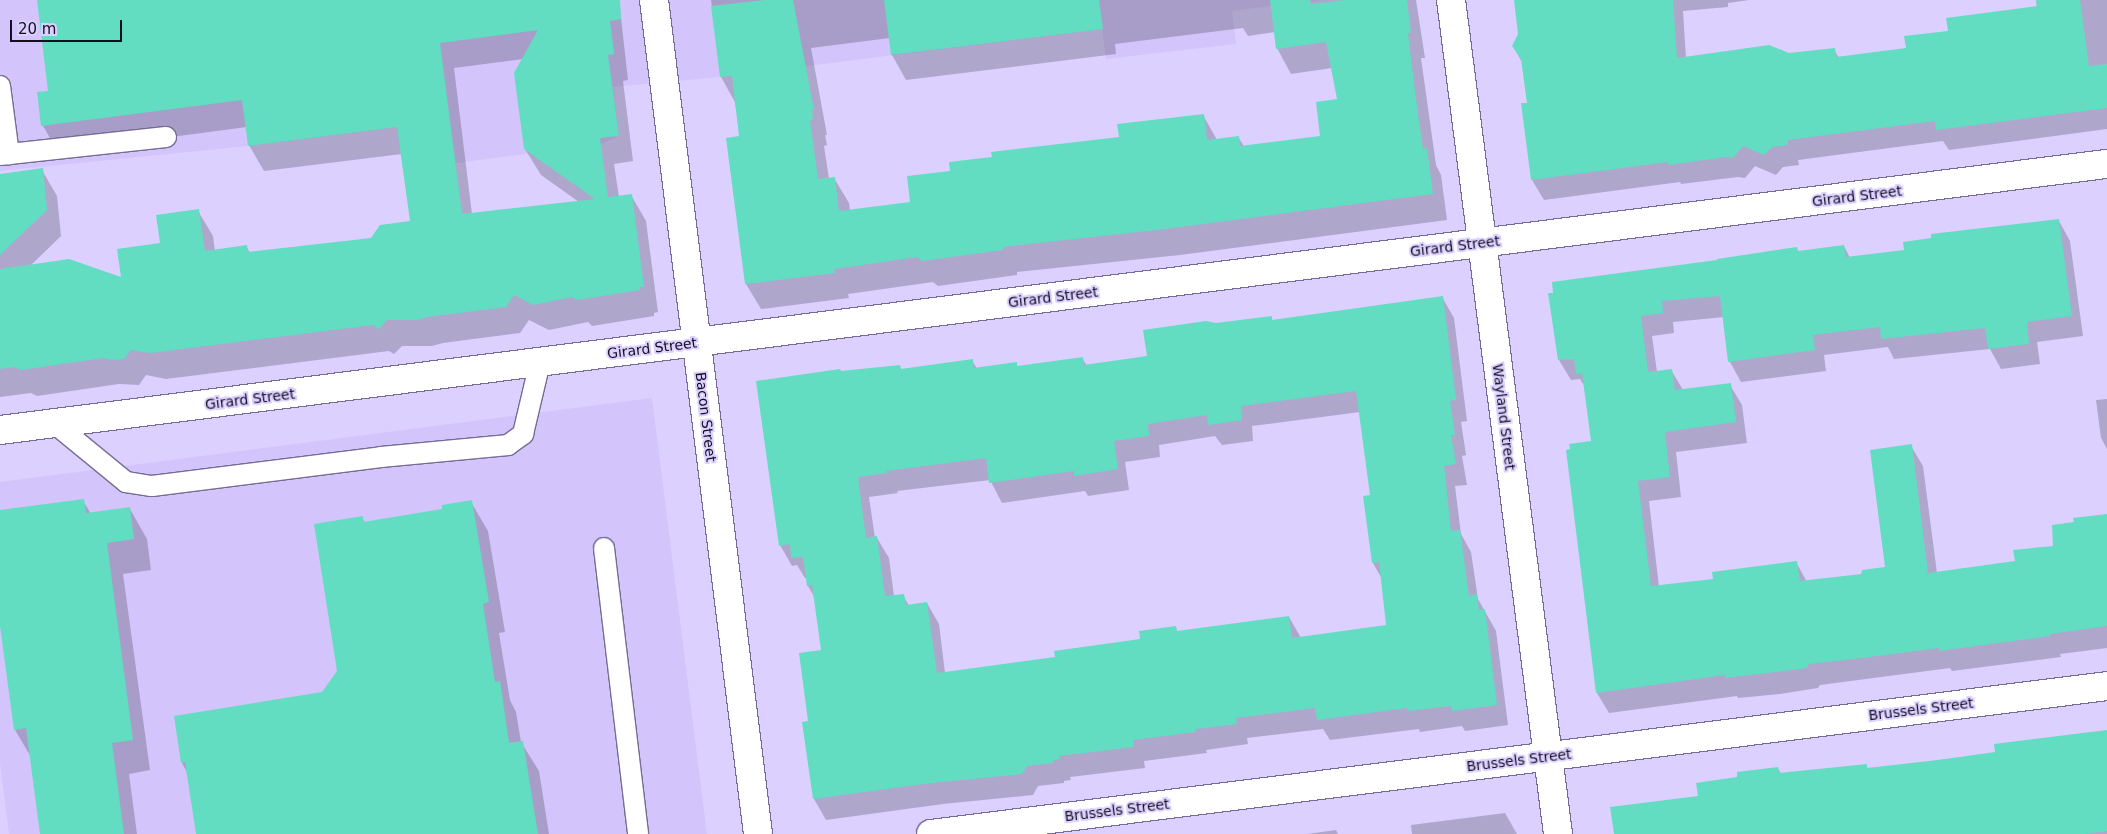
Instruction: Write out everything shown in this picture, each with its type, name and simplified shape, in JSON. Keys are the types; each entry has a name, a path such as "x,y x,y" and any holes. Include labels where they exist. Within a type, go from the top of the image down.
{"street":[{"name":"Bacon Street","path":"654,0 758,834"},
{"name":"Wayland Street","path":"1451,0 1558,834"},
{"name":"Girard Street","path":"0,430 2107,164"},
{"name":"Brussels Street","path":"931,834 2107,686"}],"lane":[{"path":"0,86 4,155 166,137"},
{"path":"54,423 126,482 152,486 381,457 508,445 523,434 540,362"},
{"path":"604,548 638,834"}],"shaded area":[{"path":"0,0 1320,0 1232,11 1236,44 1106,59 1102,29 720,77 613,87 619,136 601,144 403,170 397,127 248,146 0,171"},
{"path":"652,398 707,834 9,834 0,763 0,482"}],"building":[{"path":"37,0 620,0 621,19 610,21 614,54 608,55 619,136 600,138 608,197 632,194 644,287 640,287 640,290 577,300 572,297 533,305 514,295 506,307 427,317 417,320 387,320 379,329 373,325 150,353 131,350 124,359 113,360 103,358 21,370 15,367 0,369 0,269 69,259 121,277 117,249 160,243 156,215 199,209 205,251 247,245 248,252 371,238 380,225 410,221 397,127 248,146 242,100 41,126 37,92 48,91","holes":["538,30 514,73 524,149 595,199 462,214 440,43"]},
{"path":"765,0 793,0 814,110 812,110 813,120 810,120 818,179 835,177 839,211 910,202 907,176 950,171 949,162 992,157 991,152 1119,137 1117,124 1204,114 1207,140 1239,136 1240,146 1320,136 1316,102 1337,99 1326,42 1276,49 1270,0 1310,0 1311,4 1345,0 1407,0 1411,33 1408,33 1415,92 1423,149 1427,148 1433,194 1165,229 1003,247 1003,250 922,261 917,257 834,269 835,273 745,284 726,138 739,136 732,76 720,77 711,6"},
{"path":"884,0 1099,0 1103,29 891,55"},
{"path":"1514,0 1673,0 1677,58 1769,45 1789,53 1835,48 1836,57 1906,48 1904,36 1948,31 1946,18 2037,6 2036,0 2080,0 2089,66 2107,64 2107,108 1936,130 1935,121 1788,140 1788,145 1772,147 1764,155 1743,146 1733,158 1726,157 1668,165 1668,162 1531,180 1521,103 1527,103 1521,59 1512,46 1518,34"},
{"path":"43,168 47,210 0,255 0,174"},
{"path":"2059,219 2072,316 2027,322 2029,344 1988,349 1985,328 1881,339 1880,327 1813,335 1815,350 1728,362 1720,296 1662,301 1663,313 1641,316 1648,372 1672,369 1675,390 1731,383 1736,422 1665,432 1670,477 1638,481 1651,586 1713,579 1712,572 1797,561 1800,581 1861,574 1862,570 1885,567 1870,450 1912,444 1928,573 2015,561 2013,550 2053,546 2052,525 2074,522 2073,518 2107,514 2107,626 2050,634 2050,636 1939,651 1939,648 1809,664 1807,668 1725,678 1725,675 1596,693 1566,450 1570,449 1569,444 1591,441 1582,373 1576,374 1574,359 1558,360 1548,293 1553,293 1552,282 1717,260 1797,247 1798,251 1844,245 1846,257 1904,250 1903,242 1931,238 1931,234"},
{"path":"1443,296 1456,400 1450,401 1455,435 1451,435 1456,464 1444,466 1451,531 1460,530 1469,596 1477,594 1479,610 1485,609 1497,705 1452,711 1451,706 1407,711 1407,708 1317,720 1315,708 1236,718 1237,724 1195,729 1196,732 1133,740 1134,747 1059,756 1060,759 1053,760 1053,763 1027,766 1022,774 931,783 813,799 802,722 808,721 799,653 821,650 812,585 807,586 803,557 791,558 790,544 779,546 756,381 840,369 841,371 900,365 901,369 973,359 973,368 1017,362 1017,366 1083,357 1084,365 1147,356 1143,330 1206,321 1216,323 1272,316 1272,320","holes":["1356,391 1370,495 1363,496 1372,563 1379,562 1386,625 1292,638 1289,616 1177,631 1176,626 1139,631 1140,639 1054,651 1055,657 937,673 927,602 906,605 904,594 885,596 877,536 866,538 858,477 887,473 886,471 986,458 989,483 1074,471 1074,476 1118,469 1114,441 1149,436 1148,424 1207,415 1208,425 1242,420 1241,406"]},
{"path":"84,499 86,513 130,507 134,539 107,543 133,740 112,743 124,834 40,834 26,728 14,730 0,626 0,510"},
{"path":"472,500 489,602 483,604 495,682 500,681 509,743 523,741 538,834 196,834 185,762 181,763 174,716 322,692 337,671 314,524 363,516 363,522 442,509 442,505"},
{"path":"2107,730 2107,831 2085,834 1614,834 1610,807 1698,796 1696,783 1737,777 1737,772 1778,767 1779,773 1867,764 1867,768 1938,760 1995,752 1994,744"}]}
